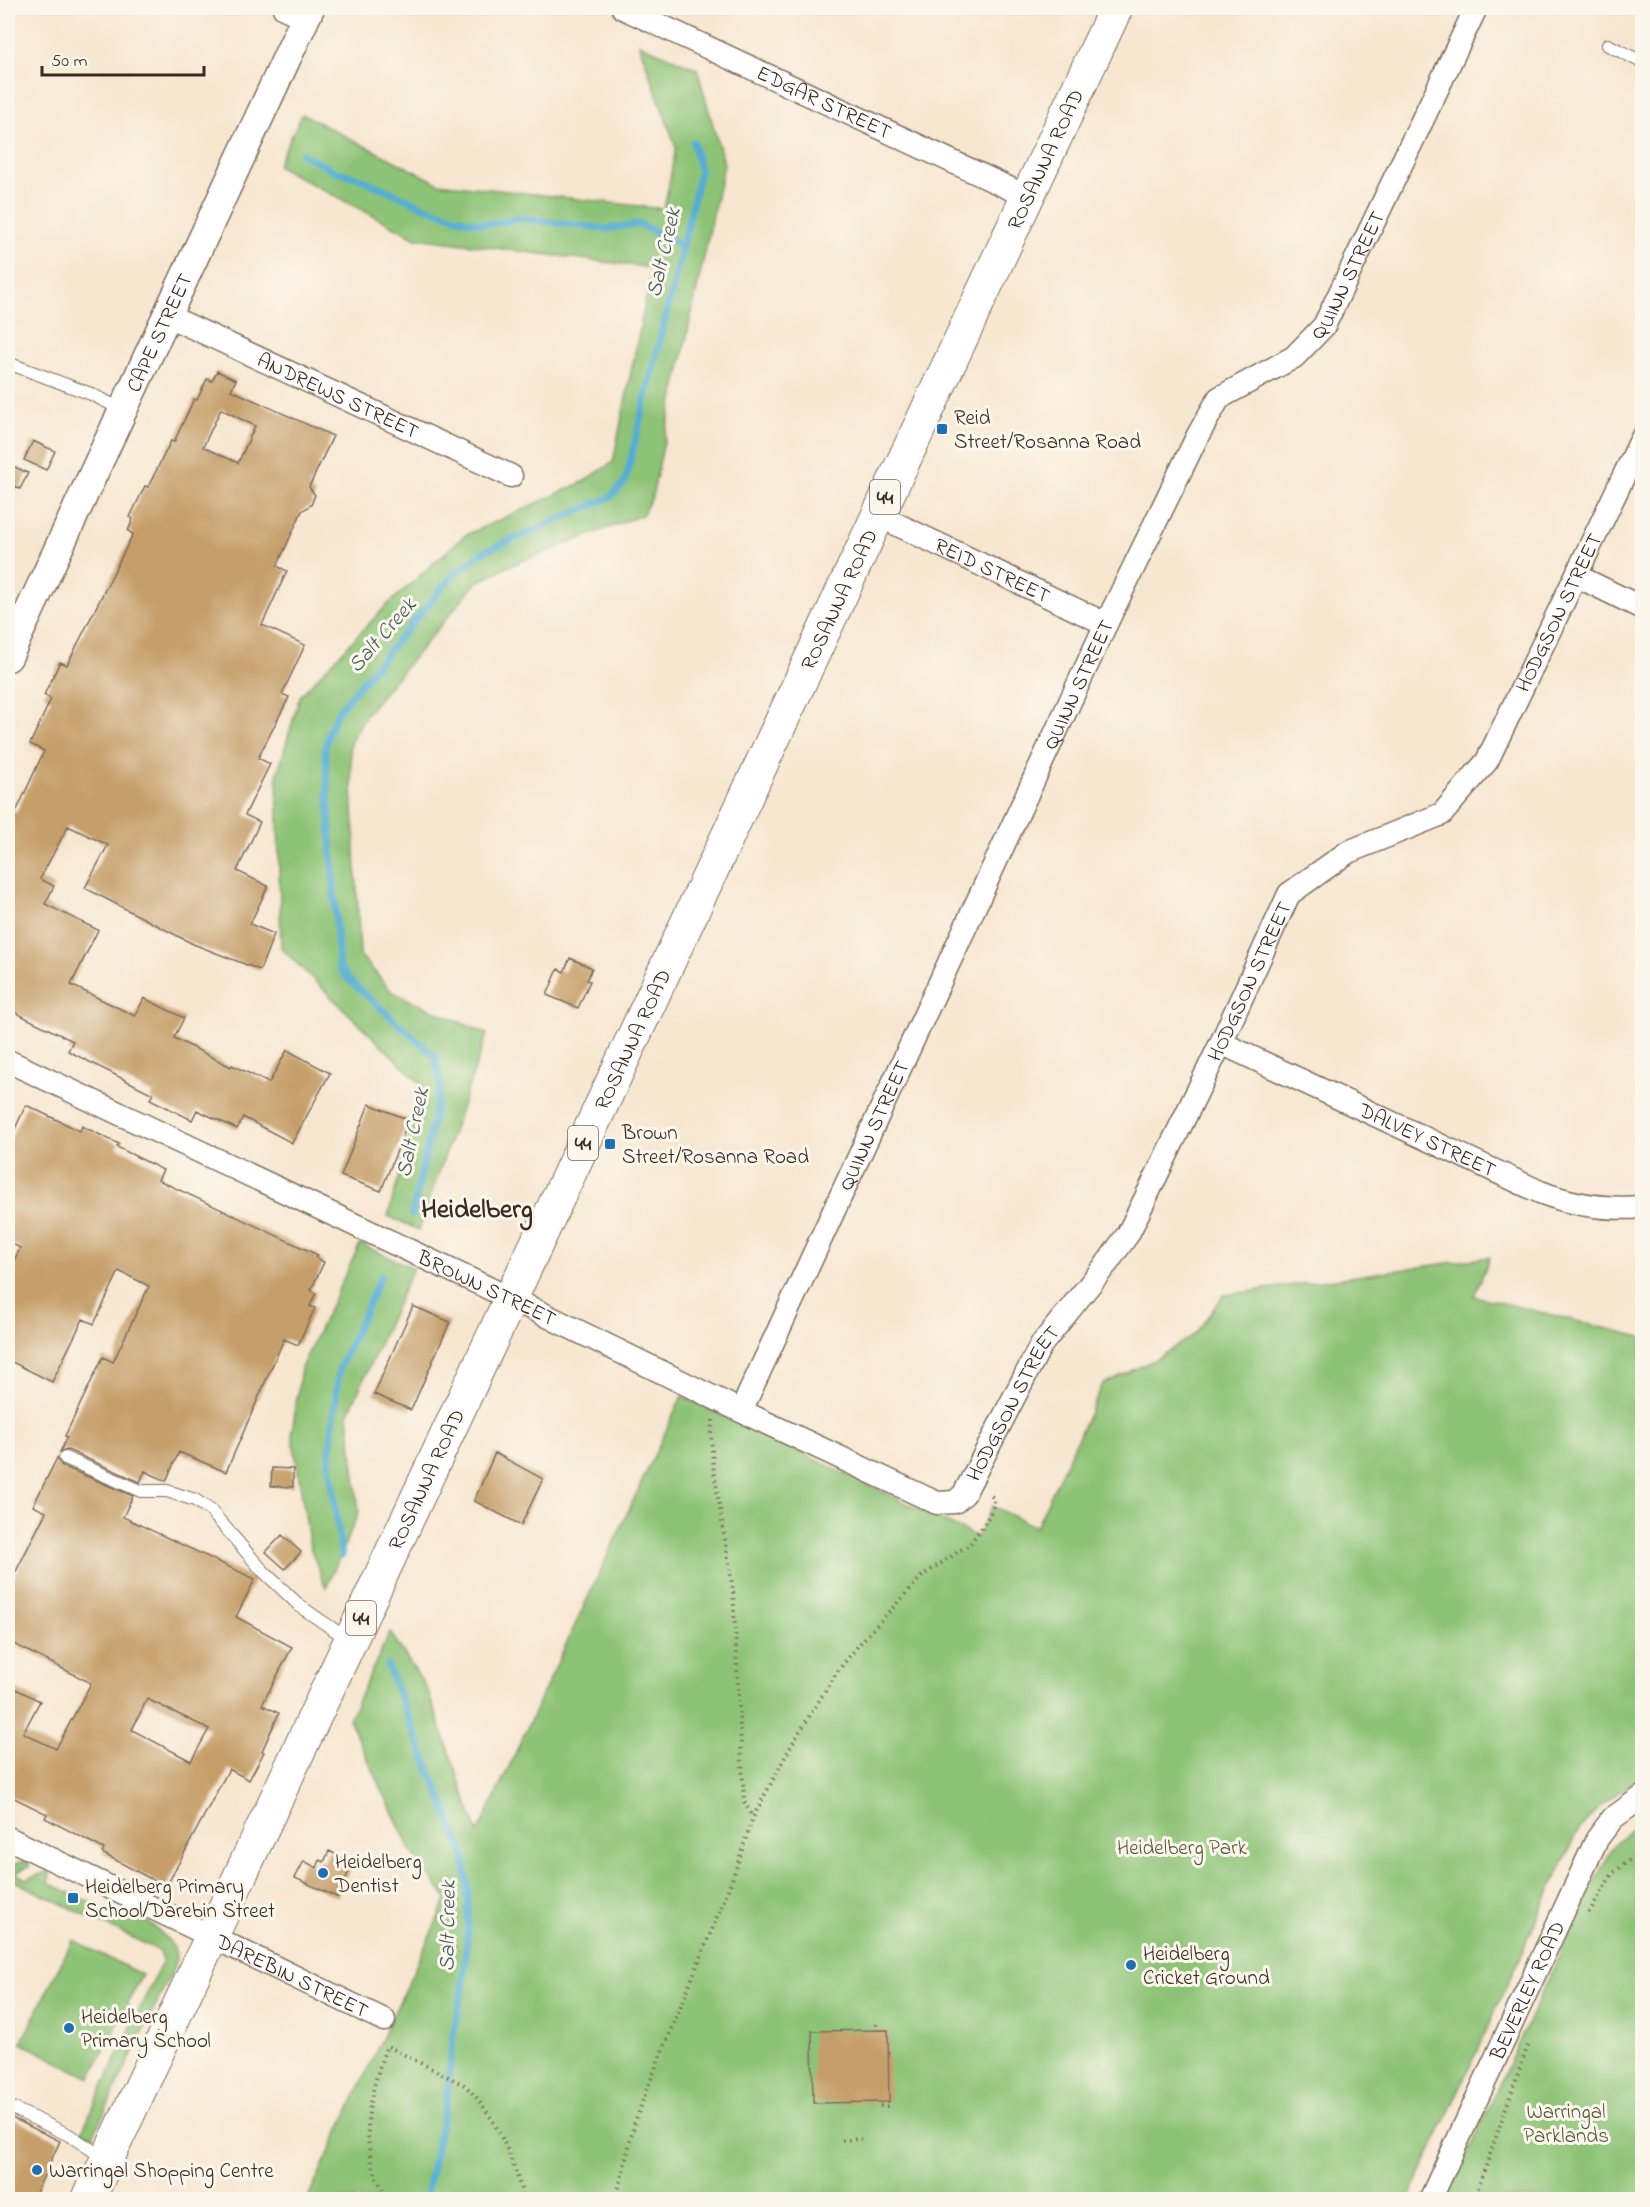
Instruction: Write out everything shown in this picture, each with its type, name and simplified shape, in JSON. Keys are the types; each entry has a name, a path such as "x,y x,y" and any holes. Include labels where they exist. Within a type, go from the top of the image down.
{"highway":[{"name":"ROSANNA ROAD","path":"88,2199 1116,8"}],"street":[{"name":"EDGAR STREET","path":"623,8 1026,196"},
{"name":"QUINN STREET","path":"741,1411 1106,624 1198,435 1219,398 1294,357 1324,326 1476,8"},
{"name":"CAPE STREET","path":"8,657 166,315 300,11"},
{"name":"ANDREWS STREET","path":"166,315 511,476"},
{"name":"HODGSON STREET","path":"967,1489 1041,1345 1128,1234 1221,1043 1289,894 1348,852 1442,814 1487,761 1642,438"},
{"name":"REID STREET","path":"877,515 1106,624"},
{"path":"1577,576 1642,608"},
{"name":"DALVEY STREET","path":"1221,1043 1540,1192 1583,1205 1612,1208 1642,1207"},
{"name":"BROWN STREET","path":"8,1061 937,1503 955,1502 967,1489"},
{"name":"BEVERLEY ROAD","path":"1430,2199 1589,1852 1613,1818 1642,1797"},
{"name":"DAREBIN STREET","path":"8,1838 384,2020"}],"lane":[{"path":"1608,45 1642,62"},
{"path":"8,363 91,394 123,410"},
{"path":"65,1458 141,1491 167,1491 195,1500 210,1510 262,1570 301,1608 350,1640"},
{"path":"8,2106 80,2141 107,2160"}],"path":[{"path":"721,1400 715,1411 711,1432 713,1465 733,1590 744,1802 753,1817"},
{"path":"616,2199 634,2126 644,2098 732,1880 753,1817 792,1744 837,1672 862,1641 923,1575 970,1544 987,1520 994,1506 994,1498 967,1489"},
{"path":"1584,1922 1612,1874 1642,1850"},
{"path":"876,2024 876,2031"},
{"path":"1474,2199 1529,2043"},
{"path":"389,2199 373,2166 368,2144 367,2122 370,2097 387,2046 464,2085 481,2103 507,2149 524,2199"},
{"path":"880,2106 890,2106"},
{"path":"842,2140 861,2139"}],"green space":[{"path":"639,44 697,69 724,164 652,497 642,515 509,566 476,583 367,713 350,743 360,955 392,992 487,1034 419,1230 388,1216 423,1086 281,948 277,775 300,696 385,607 464,536 583,482 613,462 652,268 416,238 277,166 302,114 438,183 664,209 676,148"},
{"path":"360,1244 413,1268 348,1415 359,1512 326,1588 310,1547 292,1433 301,1368"},
{"name":"Heidelberg Park","path":"1490,1257 1474,1296 1642,1337 1642,1779 1605,1802 1576,1834 1409,2199 307,2200 447,1899 411,1851 349,1719 390,1632 427,1689 478,1833 682,1396 977,1537 992,1506 1036,1527 1103,1384 1154,1360 1194,1335 1224,1295"},
{"name":"Warringal Parklands","path":"1642,1819 1642,2199 1446,2199 1593,1883 1615,1844"},
{"path":"28,1861 29,1866 15,1873 26,1879 50,1871 49,1883 128,1921 142,1917 166,1938 176,1957 175,1965 93,2136 82,2131 163,1960 160,1951 8,1878 8,1867"},
{"path":"73,1940 142,1975 90,2078 21,2043"}],"building":[{"path":"217,371 236,380 231,390 333,436 309,487 315,495 311,505 302,511 277,566 287,571 262,625 305,645 282,694 289,697 258,758 270,764 245,815 260,822 237,871 268,886 250,924 274,934 260,970 193,944 85,888 108,845 68,826 40,879 54,886 45,904 98,930 71,985 135,1016 144,998 184,1018 174,1038 231,1067 232,1065 269,1083 287,1050 330,1073 292,1143 243,1117 237,1129 197,1110 192,1120 150,1099 153,1094 68,1051 73,1041 8,1009 8,808 16,812 44,751 30,744 51,699 44,695 60,662 67,665 133,534 128,531 133,519 130,517 145,486 148,487 171,441 174,442 194,399 197,400 207,379 212,381","holes":["221,409 255,426 238,463 203,447"]},
{"path":"33,441 55,451 46,470 24,460"},
{"path":"8,464 28,473 20,489 8,483"},
{"path":"570,958 592,968 587,980 590,981 578,1008 547,995 558,969 564,972"},
{"path":"369,1104 409,1120 381,1191 341,1176"},
{"path":"26,1105 80,1131 82,1126 119,1144 117,1147 163,1170 158,1180 318,1255 316,1258 324,1262 311,1290 316,1293 310,1306 315,1308 298,1345 284,1339 226,1472 179,1452 166,1481 145,1471 140,1482 68,1450 60,1452 67,1437 65,1436 103,1357 113,1362 149,1286 119,1271 94,1324 83,1319 52,1382 8,1360 8,1273 20,1248 8,1241 8,1144"},
{"path":"413,1306 450,1322 411,1410 374,1394"},
{"path":"495,1453 543,1479 521,1525 474,1501"},
{"path":"57,1458 62,1466 133,1496 123,1517 255,1579 236,1617 292,1647 262,1705 279,1713 262,1751 264,1752 249,1780 229,1769 166,1887 102,1853 104,1849 45,1818 47,1814 8,1795 8,1685 40,1701 23,1733 56,1749 91,1683 8,1641 8,1587 46,1512 33,1506","holes":["147,1699 209,1729 191,1761 132,1730"]},
{"path":"272,1468 293,1469 293,1487 271,1486"},
{"path":"282,1535 301,1552 285,1569 266,1552"},
{"name":"Heidelberg Dentist","path":"329,1851 353,1863 337,1897 295,1878 304,1861 317,1868 320,1860 324,1862"},
{"path":"888,2030 889,2102 813,2103 812,2031"},
{"path":"8,2116 60,2141 33,2199 8,2199"}],"waterway":[{"name":"Salt Creek","path":"412,1215 441,1084 435,1056 350,981 339,967 325,748 329,731 339,710 453,575 483,552 611,497 625,482 700,171 693,142"},
{"path":"302,154 337,172 359,178 425,207 468,221 484,224 519,218 606,229 639,224 676,242 682,250"},
{"name":"Salt Creek","path":"342,1556 329,1459 339,1369 381,1276"},
{"name":"Salt Creek","path":"387,1665 463,1852 468,1888 468,1926 463,1987 453,2035 447,2096 425,2200"}],"place":[{"name":"Reid Street/Rosanna Road","path":"942,429"},
{"name":"Brown Street/Rosanna Road","path":"610,1144"},
{"name":"Heidelberg Dentist","path":"323,1873"},
{"name":"Heidelberg Primary School/Darebin Street","path":"73,1898"},
{"name":"Heidelberg Cricket Ground","path":"1131,1965"},
{"name":"Heidelberg Primary School","path":"69,2028"},
{"name":"Warringal Shopping Centre","path":"37,2170"}],"district":[{"name":"Heidelberg","path":"477,1208"}]}
